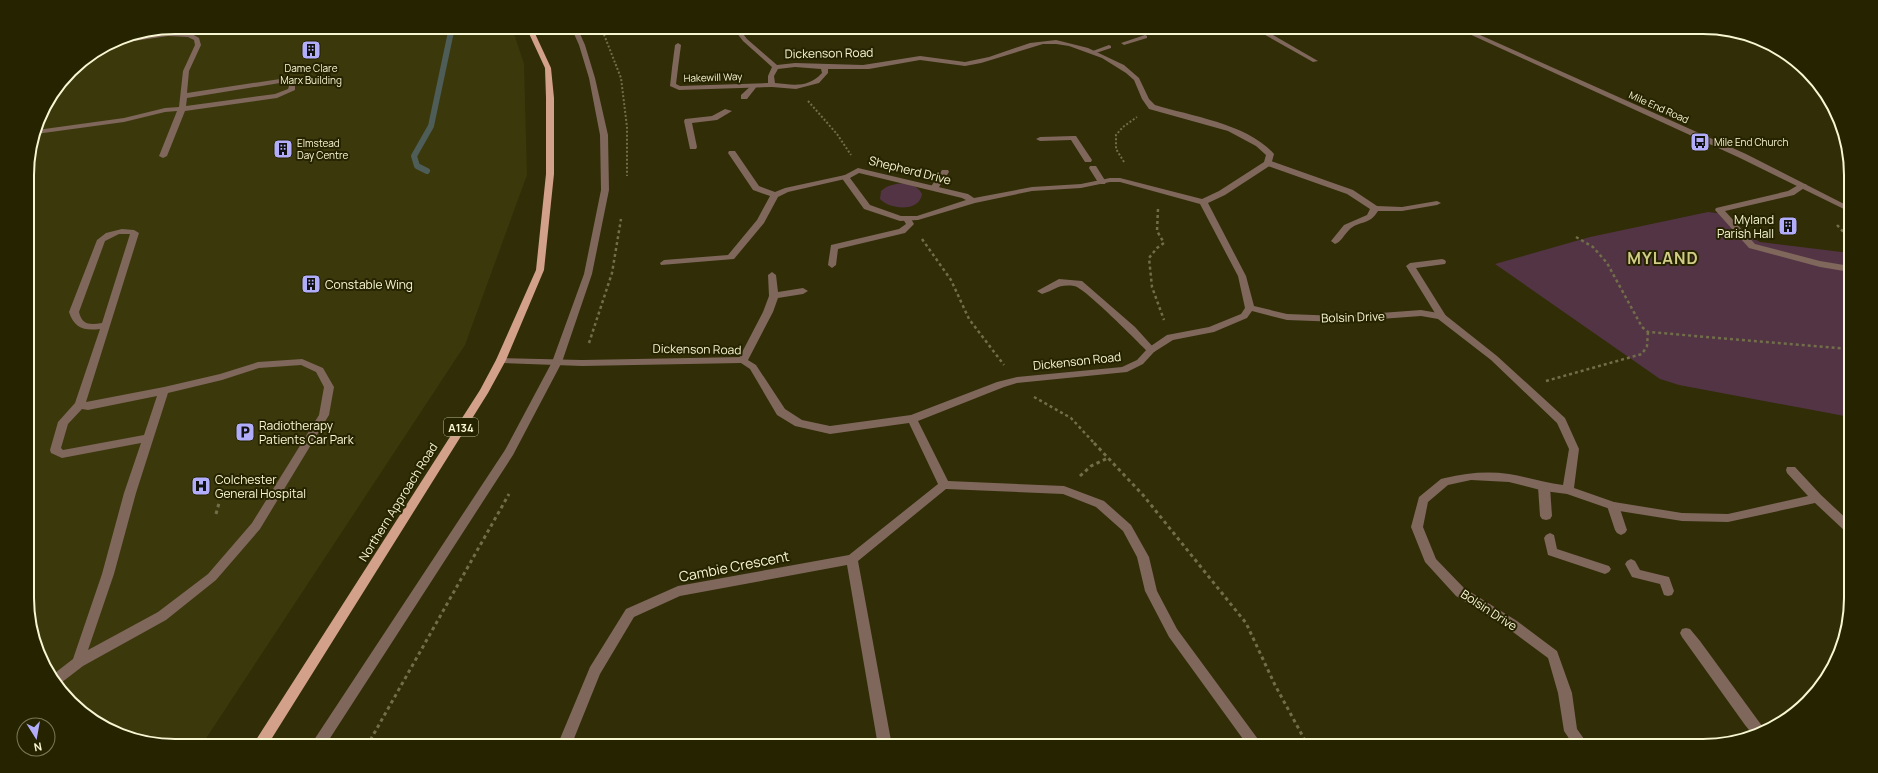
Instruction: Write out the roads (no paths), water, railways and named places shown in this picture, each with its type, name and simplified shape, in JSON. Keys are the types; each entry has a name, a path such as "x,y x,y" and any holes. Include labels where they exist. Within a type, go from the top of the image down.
{"main road":[{"name":"Northern Approach Road","path":"263,739 484,391 501,360 540,270 550,174 550,98 548,68 532,34"}],"street":[{"path":"322,739 509,452 557,362 588,274 605,190 604,135 592,78 577,34"},
{"path":"740,34 745,40 776,67 771,76 772,85"},
{"path":"1267,34 1315,61"},
{"name":"Mile End Road","path":"1473,34 1722,146 1844,207"},
{"path":"130,41 174,35 194,37 197,39 198,45 186,71 182,108 163,156"},
{"path":"1124,43 1145,37"},
{"name":"Dickenson Road","path":"776,67 803,64 824,67 875,66 927,58 963,64 978,62 1044,41 1068,43 1094,52 1134,75 1140,84 1146,101 1152,107 1238,132 1260,144 1270,154 1268,163"},
{"name":"Hakewill Way","path":"678,44 672,84 679,88 755,85 796,87 817,82 825,73 824,67"},
{"path":"1094,52 1109,47"},
{"path":"41,131 124,120 182,108 203,107 277,96 291,90 293,85 286,81 280,81 183,96"},
{"path":"744,97 755,85"},
{"path":"693,146 688,121 714,118 728,111"},
{"path":"1040,139 1074,138 1088,160"},
{"path":"664,263 731,257 761,221 775,195 756,188 732,153"},
{"path":"832,265 834,247 902,230 909,222 918,218 973,201 1032,188 1082,186 1120,180 1140,184 1203,202 1222,192 1268,163 1350,192 1375,208 1402,209 1437,203"},
{"path":"1093,168 1102,182"},
{"name":"Shepherd Drive","path":"775,195 785,190 845,177 858,170 965,196 973,201"},
{"path":"934,188 945,172"},
{"path":"845,177 867,207 909,222"},
{"path":"1803,186 1791,193 1719,210 1752,246 1820,264 1844,268"},
{"path":"1203,202 1242,276 1250,308"},
{"path":"1335,241 1347,227 1370,217 1375,208"},
{"path":"105,325 92,327 80,325 75,319 74,312 101,240 111,234 128,230 135,233 80,404 63,422 55,450 62,454 148,438"},
{"path":"1441,316 1410,266 1442,262"},
{"path":"743,360 768,312 774,296 772,275"},
{"path":"1042,291 1059,282 1079,283 1132,329 1151,350"},
{"path":"774,296 803,291"},
{"name":"Dickenson Road","path":"501,360 582,363 743,360 753,367 781,412 799,423 830,430 912,420 1001,384 1017,380 1124,370 1140,362 1151,350 1170,338 1211,330 1244,316 1250,308"},
{"name":"Bolsin Drive","path":"1250,308 1287,318 1340,319 1421,313 1441,316 1494,358 1561,421 1574,449 1568,490"},
{"path":"59,677 78,662 162,616 212,577 260,520 324,415 329,387 320,370 302,362 258,365 222,378 164,391 88,406 80,404"},
{"path":"78,662 108,574 130,492 164,391"},
{"path":"912,420 944,485 1064,490 1100,504 1127,528 1143,557 1151,591 1173,633 1251,739"},
{"path":"1791,470 1817,498 1844,523"},
{"name":"Bolsin Drive","path":"1577,739 1571,731 1565,693 1553,655 1513,625 1460,592 1431,562 1417,527 1423,500 1446,482 1471,476 1509,478 1544,487 1568,490 1613,506 1682,517 1728,518 1817,498"},
{"name":"Cambie Crescent","path":"567,739 595,671 630,613 678,591 852,559 944,485"},
{"path":"1544,487 1546,516"},
{"path":"1613,506 1622,530"},
{"path":"1550,538 1552,552 1605,569"},
{"path":"852,559 884,739"},
{"path":"1631,564 1636,574 1665,580 1668,591"},
{"path":"1686,633 1706,658 1741,711 1756,728"}],"waterway":[{"path":"427,171 417,166 414,156 431,126 451,34"}],"place":[{"name":"Dame Clare Marx Building","path":"311,50"},
{"name":"Mile End Church","path":"1700,142"},
{"name":"Elmstead Day Centre","path":"283,149"},
{"name":"Myland Parish Hall","path":"1788,226"},
{"name":"Constable Wing","path":"311,284"},
{"name":"Radiotherapy Patients Car Park","path":"245,432"},
{"name":"Colchester General Hospital","path":"201,486"}],"district":[{"name":"MYLAND","path":"1663,258"}]}
